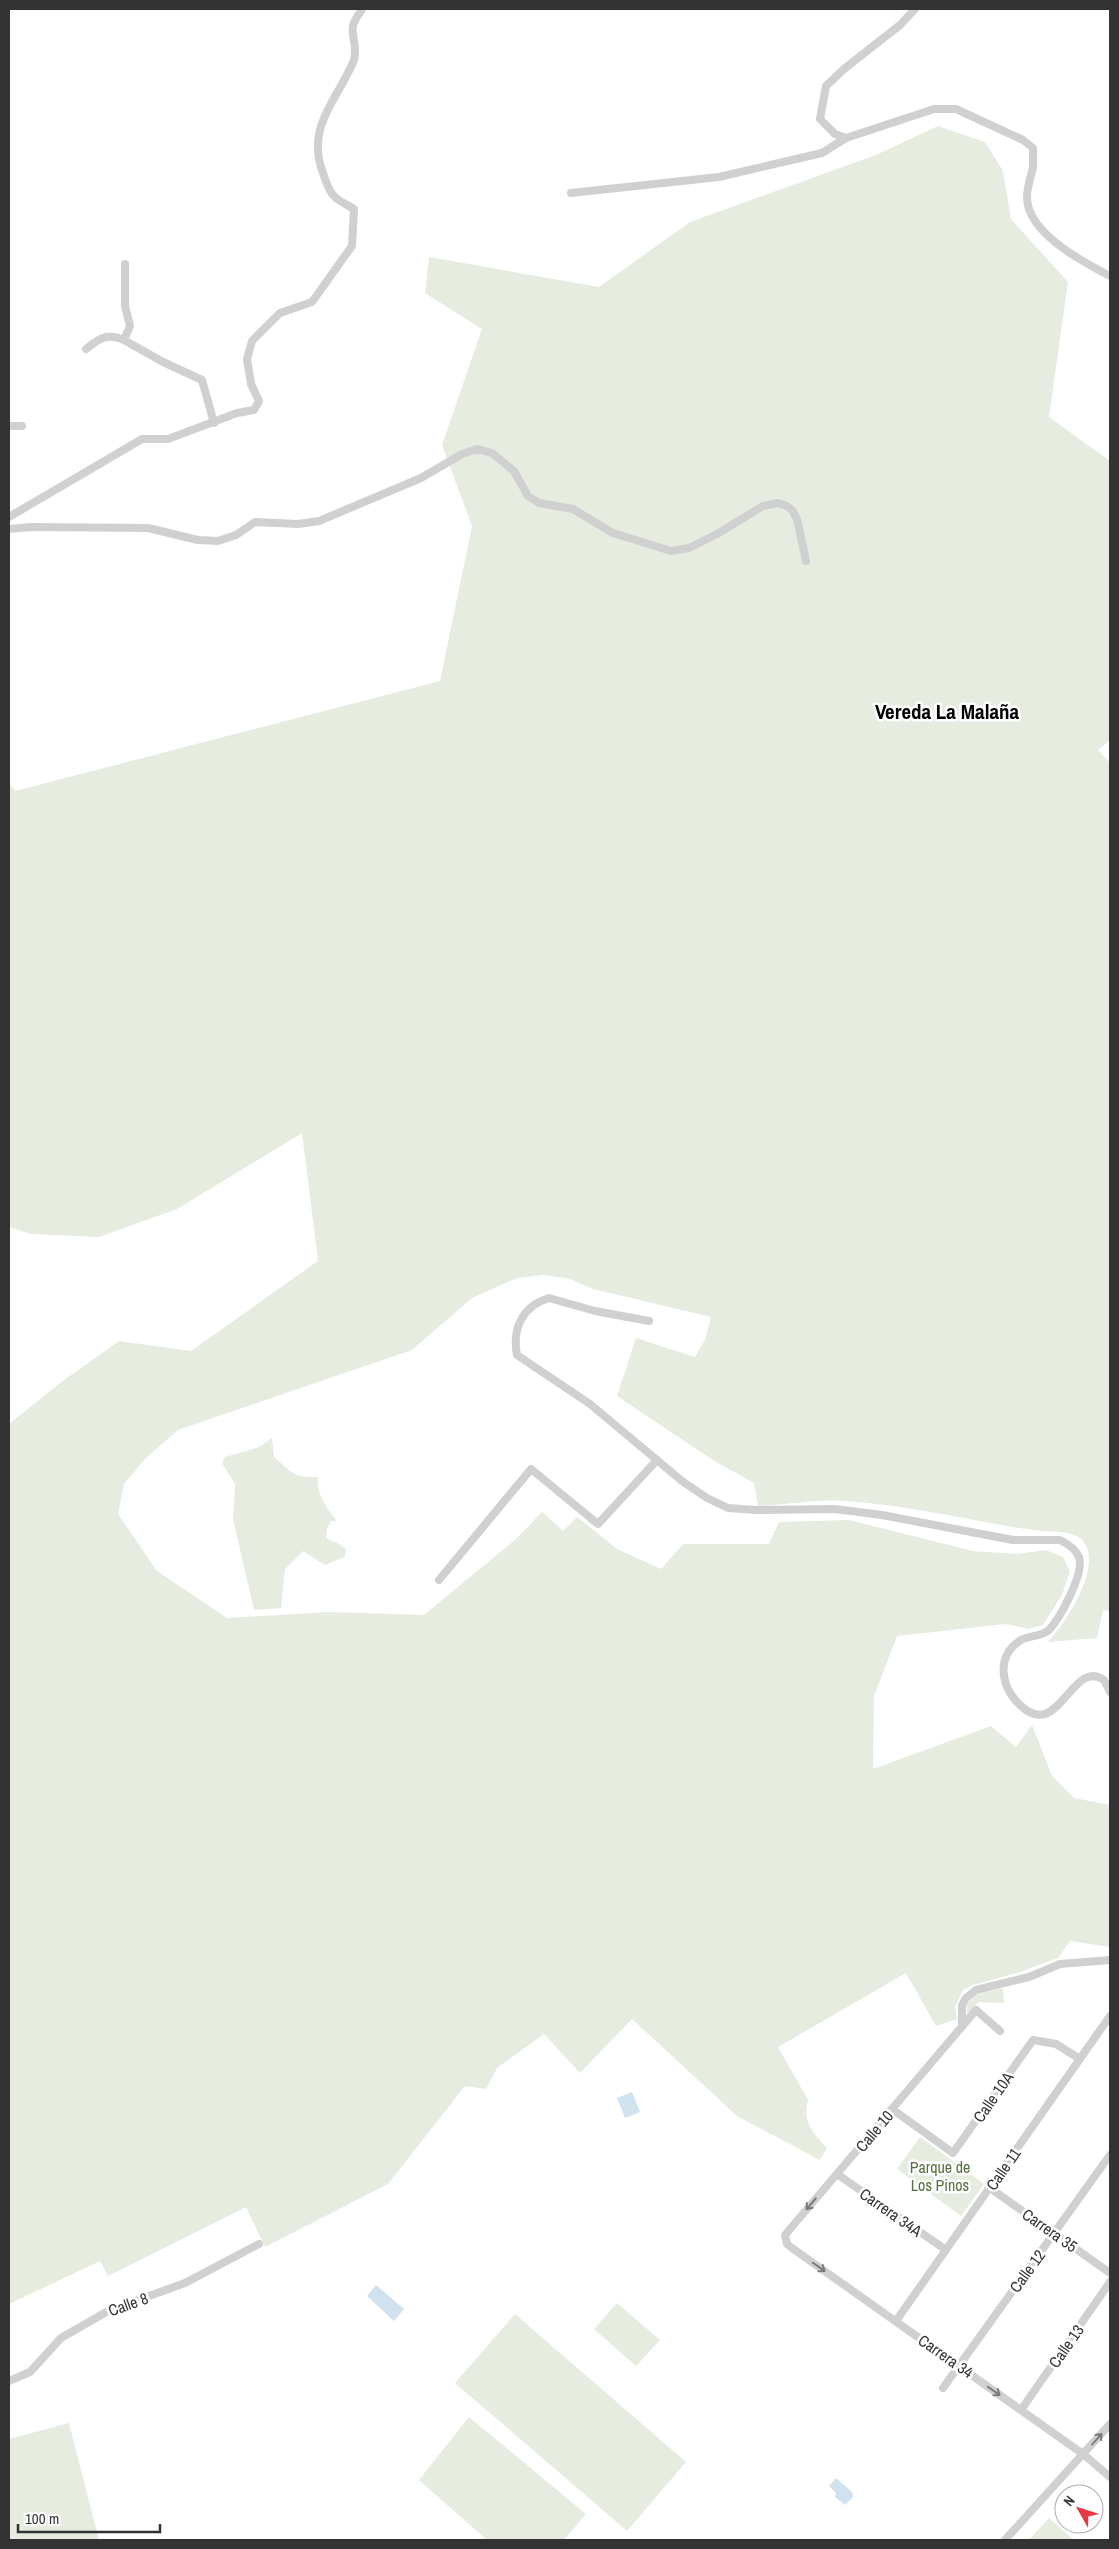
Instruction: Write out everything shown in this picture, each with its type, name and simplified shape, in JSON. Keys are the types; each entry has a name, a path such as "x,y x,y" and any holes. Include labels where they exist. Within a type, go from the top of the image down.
{"street":[{"path":"9,517 142,438 168,439 237,413 254,410 259,401 251,384 247,359 252,341 280,313 312,302 352,246 354,209 336,198 330,190 318,161 316,146 319,130 331,102 349,72 355,56 352,26 362,9"},
{"path":"846,138 835,134 820,119 826,86 844,69 900,25 915,9"},
{"path":"572,193 719,177 822,153 846,138 934,109 956,109 1024,140 1032,148 1033,166 1026,197 1028,210 1047,235 1067,252 1110,276"},
{"path":"124,340 130,326 125,306 125,264"},
{"path":"86,349 99,339 112,335 202,380 214,423"},
{"path":"9,426 22,426"},
{"path":"9,530 31,527 148,528 198,540 218,541 236,535 255,522 298,524 319,521 421,478 462,454 478,449 492,453 514,471 528,496 539,503 573,508 614,533 671,551 688,548 718,534 762,506 778,504 787,506 792,510 797,519 806,561"},
{"path":"649,1321 595,1311 568,1301 549,1298 530,1307 522,1316 514,1342 517,1355 524,1362 590,1404 657,1460 707,1498 728,1508 835,1510 882,1515 1013,1540 1060,1540 1076,1551 1080,1565 1078,1576 1058,1618 1047,1632 1029,1637 1012,1648 1004,1665 1004,1682 1020,1706 1032,1714 1041,1716 1052,1711 1073,1688 1090,1677 1094,1676 1104,1680 1110,1692"},
{"path":"439,1580 532,1469 598,1524 657,1460"},
{"path":"962,2026 962,2005 966,1998 976,1990 1029,1977 1060,1964 1110,1960"},
{"name":"Calle 10","path":"785,2235 976,2010 1000,2030"},
{"name":"Calle 11","path":"896,2321 1110,2016"},
{"name":"Calle 10A","path":"892,2109 953,2154 1033,2040 1056,2044 1080,2059"},
{"name":"Calle 12","path":"943,2388 1110,2154"},
{"name":"Carrera 34A","path":"837,2174 946,2250"},
{"name":"Carrera 35","path":"990,2188 1110,2273"},
{"name":"Carrera 34","path":"785,2235 787,2244 792,2248 1083,2454 1110,2477"},
{"name":"Calle 8","path":"9,2381 30,2372 61,2338 99,2315 124,2304 185,2283 259,2244"},
{"name":"Calle 13","path":"1021,2410 1110,2282"},
{"path":"1005,2540 1110,2424"}],"green space":[{"path":"938,126 985,142 1003,171 1011,219 1068,282 1049,417 1110,461 1110,740 1098,750 1110,763 1110,1611 1103,1610 1097,1638 1048,1642 1064,1622 1086,1579 1089,1564 1088,1551 1082,1540 1075,1535 1064,1532 1033,1530 869,1503 824,1501 758,1506 754,1483 716,1462 617,1396 636,1338 695,1357 705,1340 711,1317 593,1289 570,1279 543,1275 517,1278 472,1298 412,1350 178,1430 146,1458 124,1484 118,1514 157,1571 227,1618 328,1612 424,1615 516,1539 542,1512 563,1531 577,1517 617,1549 661,1569 683,1544 769,1544 779,1522 849,1520 973,1551 1017,1554 1046,1550 1063,1557 1070,1571 1062,1595 1043,1625 1028,1629 1006,1624 897,1636 874,1696 873,1769 991,1726 1016,1747 1032,1725 1052,1776 1074,1798 1110,1805 1110,1947 1070,1941 1058,1958 1017,1973 973,1985 963,1990 955,2007 957,2019 936,2026 906,1973 778,2047 808,2100 806,2115 810,2127 827,2148 820,2160 737,2116 632,2019 580,2073 544,2034 497,2068 486,2089 465,2086 388,2184 265,2247 246,2207 108,2276 100,2261 9,2304 9,1424 60,1383 119,1341 191,1351 318,1261 302,1133 177,1209 99,1237 31,1234 9,1227 9,783 15,791 440,681 472,526 442,445 482,329 425,293 429,257 599,287 690,222 876,155"},
{"path":"272,1438 274,1457 285,1467 298,1475 318,1477 320,1495 337,1521 331,1521 327,1529 326,1538 346,1549 345,1557 325,1565 303,1551 285,1569 281,1608 254,1610 233,1519 235,1484 222,1463 225,1457 259,1447"},
{"path":"1003,1988 1004,2003 979,2002 967,2014 967,2004 975,1995"},
{"name":"Parque de Los Pinos","path":"920,2137 984,2184 961,2216 897,2169"},
{"path":"617,2303 660,2340 636,2366 594,2329"},
{"path":"515,2314 686,2462 627,2531 455,2383"},
{"path":"469,2417 586,2514 564,2540 487,2540 419,2480"},
{"path":"69,2423 99,2540 9,2540 9,2439"},
{"path":"1049,2518 1054,2522 1054,2534 1067,2534 1074,2540 1029,2540"}],"water":[{"path":"632,2092 640,2112 625,2118 617,2098"},
{"path":"376,2285 404,2309 394,2321 367,2296"},
{"path":"836,2478 852,2492 853,2497 845,2505 835,2497 836,2493 829,2486"}],"district":[{"name":"Vereda La Malaña","path":"947,712"}]}
